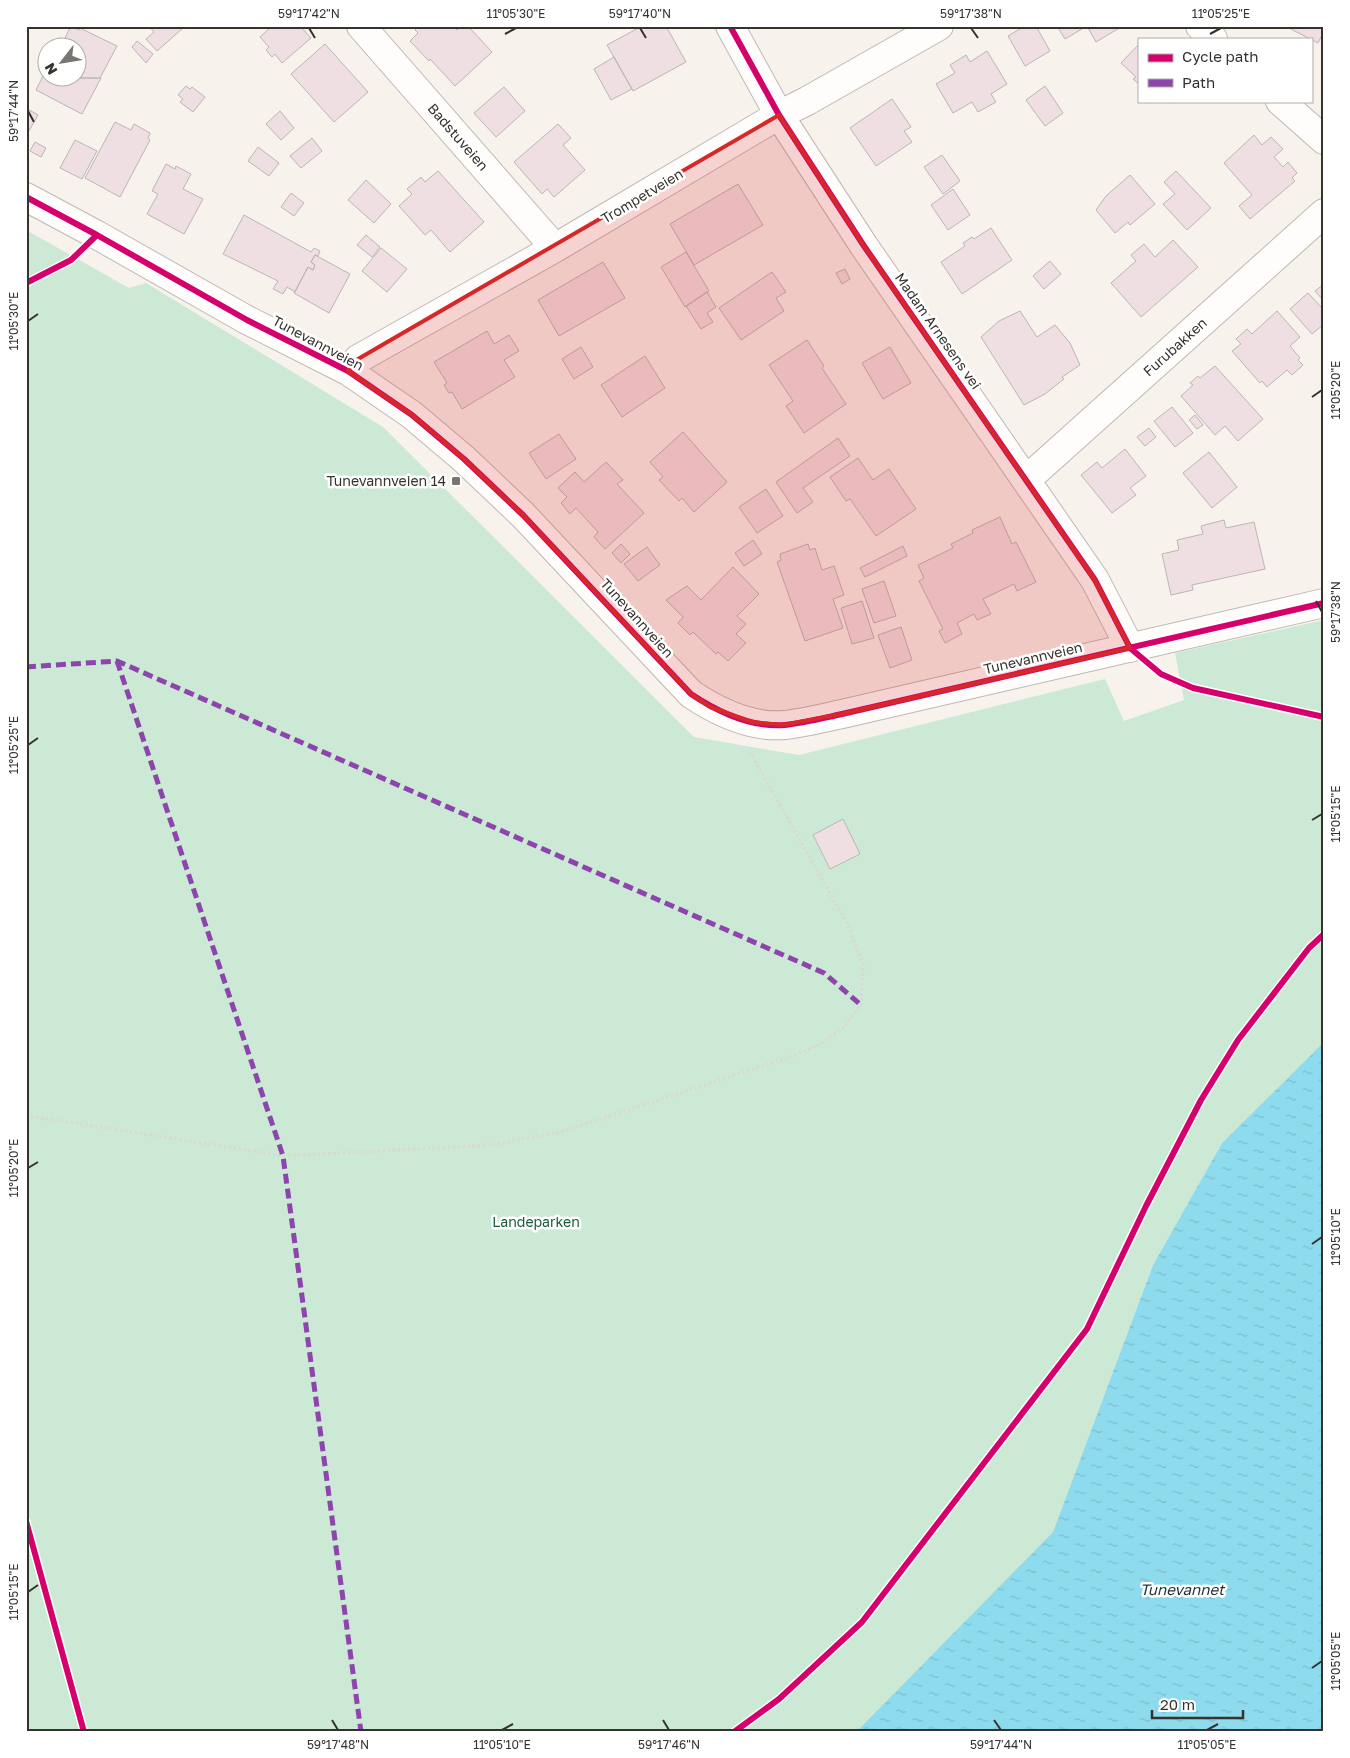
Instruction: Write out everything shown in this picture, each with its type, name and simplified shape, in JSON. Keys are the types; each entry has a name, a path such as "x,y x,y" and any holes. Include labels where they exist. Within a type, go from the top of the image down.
{"street":[{"name":"Badstuveien","path":"361,26 555,248"},
{"name":"Madam Arnesens vei","path":"730,26 778,115 864,246 1095,580 1130,648"},
{"name":"Trompetveien","path":"348,371 358,359 555,248 778,115 807,101 939,26"},
{"path":"1200,26 1212,38"},
{"path":"1281,102 1324,140"},
{"name":"Tunevannveien","path":"26,197 97,234 247,320 348,371 412,415 464,459 523,515 691,694 710,707 752,722 783,725 842,714 1324,603"},
{"name":"Furubakken","path":"1026,480 1324,213"}],"path":[{"path":"26,1116 282,1156 492,1145 564,1131 792,1056 819,1045 843,1028 861,1005 862,965 848,926 730,715"}],"highlighted area":[{"path":"779,115 864,246 1095,580 1130,648 842,714 783,725 752,722 710,707 691,694 523,515 464,459 412,415 348,371 358,359"}],"green space":[{"name":"Landeparken","path":"26,230 129,288 146,283 383,427 694,737 799,755 1105,679 1124,721 1184,700 1175,653 1324,620 1324,1042 1222,1143 1153,1265 1053,1532 856,1732 26,1732"}],"water":[{"name":"Tunevannet","path":"1324,1042 1324,1732 856,1732 1053,1532 1153,1265 1222,1143"}],"building":[{"path":"71,26 79,30 80,28 117,46 100,78 88,78 88,38 65,38"},
{"path":"149,26 181,26 183,28 157,51 146,39 154,32"},
{"path":"272,26 300,26 311,38 282,63 275,54 272,57 266,50 269,47 260,37"},
{"path":"419,26 453,26 457,30 461,26 468,26 492,52 455,86 410,41 418,33 415,30"},
{"path":"642,26 666,26 686,62 633,91 607,45"},
{"path":"1025,26 1036,26 1050,51 1025,66 1008,36"},
{"path":"1057,26 1087,26 1065,39"},
{"path":"1087,26 1120,26 1121,27 1096,42"},
{"path":"1285,26 1324,26 1324,31 1318,43 1312,38 1308,38"},
{"path":"137,41 153,54 146,63 132,47"},
{"path":"325,44 368,92 334,122 291,74"},
{"path":"1138,45 1138,83 1133,79 1136,77 1121,63"},
{"path":"987,51 1007,84 991,94 996,102 978,112 972,102 953,113 936,84 955,73 950,65 966,55 970,62"},
{"path":"614,57 632,89 611,100 594,69"},
{"path":"88,78 101,78 82,114 36,90 38,86 38,88 88,88"},
{"path":"186,86 190,89 192,87 205,97 193,112 180,102 183,99 178,95"},
{"path":"1045,86 1063,113 1045,126 1026,100"},
{"path":"504,87 525,111 496,137 474,113"},
{"path":"892,99 911,127 904,131 912,142 876,166 850,128"},
{"path":"26,108 38,115 26,136"},
{"path":"280,111 294,128 281,140 266,124"},
{"path":"115,122 131,130 134,124 150,133 148,138 150,140 120,197 85,178"},
{"path":"558,124 571,138 563,145 585,170 554,197 547,189 542,194 514,162"},
{"path":"1254,135 1262,145 1271,137 1283,149 1274,157 1283,167 1288,162 1297,173 1292,178 1295,181 1250,219 1239,206 1252,195 1224,163"},
{"path":"312,138 322,151 301,168 290,156"},
{"path":"75,140 97,151 82,179 60,168"},
{"path":"35,142 46,148 41,157 30,151"},
{"path":"258,147 279,163 269,176 248,161"},
{"path":"942,155 960,181 943,194 924,167"},
{"path":"166,164 175,169 176,166 191,174 183,189 203,199 184,234 147,214 158,194 152,191"},
{"path":"438,171 484,222 450,252 431,230 425,235 399,206 412,194 407,189 421,177 425,182"},
{"path":"1176,171 1211,208 1187,230 1163,204 1175,194 1164,182"},
{"path":"1130,175 1155,204 1130,225 1128,222 1115,233 1096,210 1106,196"},
{"path":"366,180 391,204 374,223 348,200"},
{"path":"738,184 763,225 694,265 670,224"},
{"path":"953,189 970,215 948,230 931,205"},
{"path":"291,193 304,203 294,216 281,207"},
{"path":"244,215 311,252 314,248 320,251 318,256 315,255 311,262 315,265 313,270 308,267 295,292 287,287 283,294 273,289 278,281 223,254"},
{"path":"991,228 1012,260 962,294 941,262 965,246 963,243 972,237 974,239"},
{"path":"366,235 380,247 372,257 357,245"},
{"path":"1173,240 1198,267 1141,317 1111,283 1136,261 1131,255 1144,244 1155,257"},
{"path":"381,248 407,269 387,292 362,271"},
{"path":"686,252 709,291 685,307 661,267"},
{"path":"315,255 350,274 329,313 294,293 308,267 313,270 315,265 311,262"},
{"path":"1050,261 1061,274 1044,289 1033,276"},
{"path":"603,262 625,298 559,336 538,300"},
{"path":"845,269 850,279 842,284 836,273"},
{"path":"772,272 786,292 776,298 784,311 741,340 719,308"},
{"path":"1324,284 1324,301 1315,291"},
{"path":"707,292 716,307 707,313 713,322 701,329 686,306"},
{"path":"1308,293 1324,310 1324,324 1312,334 1290,309"},
{"path":"1020,311 1037,337 1055,325 1070,343 1080,365 1062,377 1064,379 1045,394 1024,405 981,337 999,321"},
{"path":"1277,311 1300,337 1290,346 1303,365 1292,375 1287,370 1267,387 1262,381 1260,383 1232,351 1241,344 1236,339 1247,329 1252,334"},
{"path":"487,331 494,344 509,335 519,351 504,360 515,377 462,409 452,392 449,393 444,385 447,383 434,362"},
{"path":"807,340 824,366 822,368 846,404 804,433 786,406 793,401 769,365"},
{"path":"581,347 593,367 574,379 562,359"},
{"path":"890,347 911,383 883,399 862,363"},
{"path":"645,356 665,388 622,417 601,385"},
{"path":"1215,366 1263,419 1238,441 1225,426 1215,435 1181,396 1193,385 1190,383"},
{"path":"1172,407 1193,433 1175,447 1154,421"},
{"path":"1195,415 1203,425 1197,429 1189,420"},
{"path":"1149,428 1156,437 1145,446 1137,437"},
{"path":"683,432 727,482 694,512 682,498 679,501 659,480 663,477 650,462"},
{"path":"559,434 576,459 546,479 529,453"},
{"path":"838,438 850,456 803,488 813,502 797,513 776,482"},
{"path":"1125,449 1146,476 1130,488 1136,495 1112,513 1081,475 1097,462 1102,468"},
{"path":"1209,452 1237,487 1212,508 1183,473"},
{"path":"858,458 873,480 889,469 916,509 876,536 850,499 846,501 830,477"},
{"path":"606,462 623,480 617,484 644,513 605,549 594,537 598,532 576,508 570,514 561,503 567,497 558,488 575,472 584,482"},
{"path":"766,489 783,516 757,533 739,507"},
{"path":"1000,517 1012,544 1016,542 1036,582 1017,591 1014,584 983,599 991,614 977,620 974,614 957,623 962,634 945,643 939,631 943,629 919,581 924,578 918,565 953,548 951,544 973,533 972,530"},
{"path":"1224,520 1226,528 1254,522 1265,569 1192,585 1193,590 1171,595 1162,554 1179,550 1177,540 1203,534 1201,526"},
{"path":"753,540 762,554 744,566 735,553"},
{"path":"621,544 630,554 621,563 612,553"},
{"path":"808,544 810,550 815,548 822,570 834,566 844,595 833,599 843,628 805,641 777,562 781,560 780,554"},
{"path":"903,546 907,556 865,577 860,568"},
{"path":"647,547 660,565 638,581 624,564"},
{"path":"733,567 759,594 737,616 746,624 736,634 746,643 728,661 718,652 716,654 693,632 690,635 678,623 683,617 666,600 687,586 701,600"},
{"path":"884,581 896,616 874,623 862,589"},
{"path":"862,601 874,638 852,644 841,608"},
{"path":"901,627 912,660 890,668 878,635"},
{"path":"843,819 860,854 830,869 813,835"}],"marked path":[{"path":"117,661 283,1156 361,1732"},
{"path":"26,667 117,661 824,973 861,1005"}],"cycle path":[{"path":"730,26 779,115 864,246 1095,580 1130,648 1161,674 1193,688 1324,717"},
{"path":"26,197 247,320 348,371 412,415 464,459 523,515 691,694 724,713 748,721 760,724 785,725 814,720 1324,603"},
{"path":"26,283 71,260 97,235"},
{"path":"734,1732 779,1699 862,1622 1087,1329 1146,1206 1201,1100 1238,1040 1309,948 1324,934"},
{"path":"26,1521 84,1732"}],"place":[{"name":"Tunevannveien 14","path":"456,481"}]}
